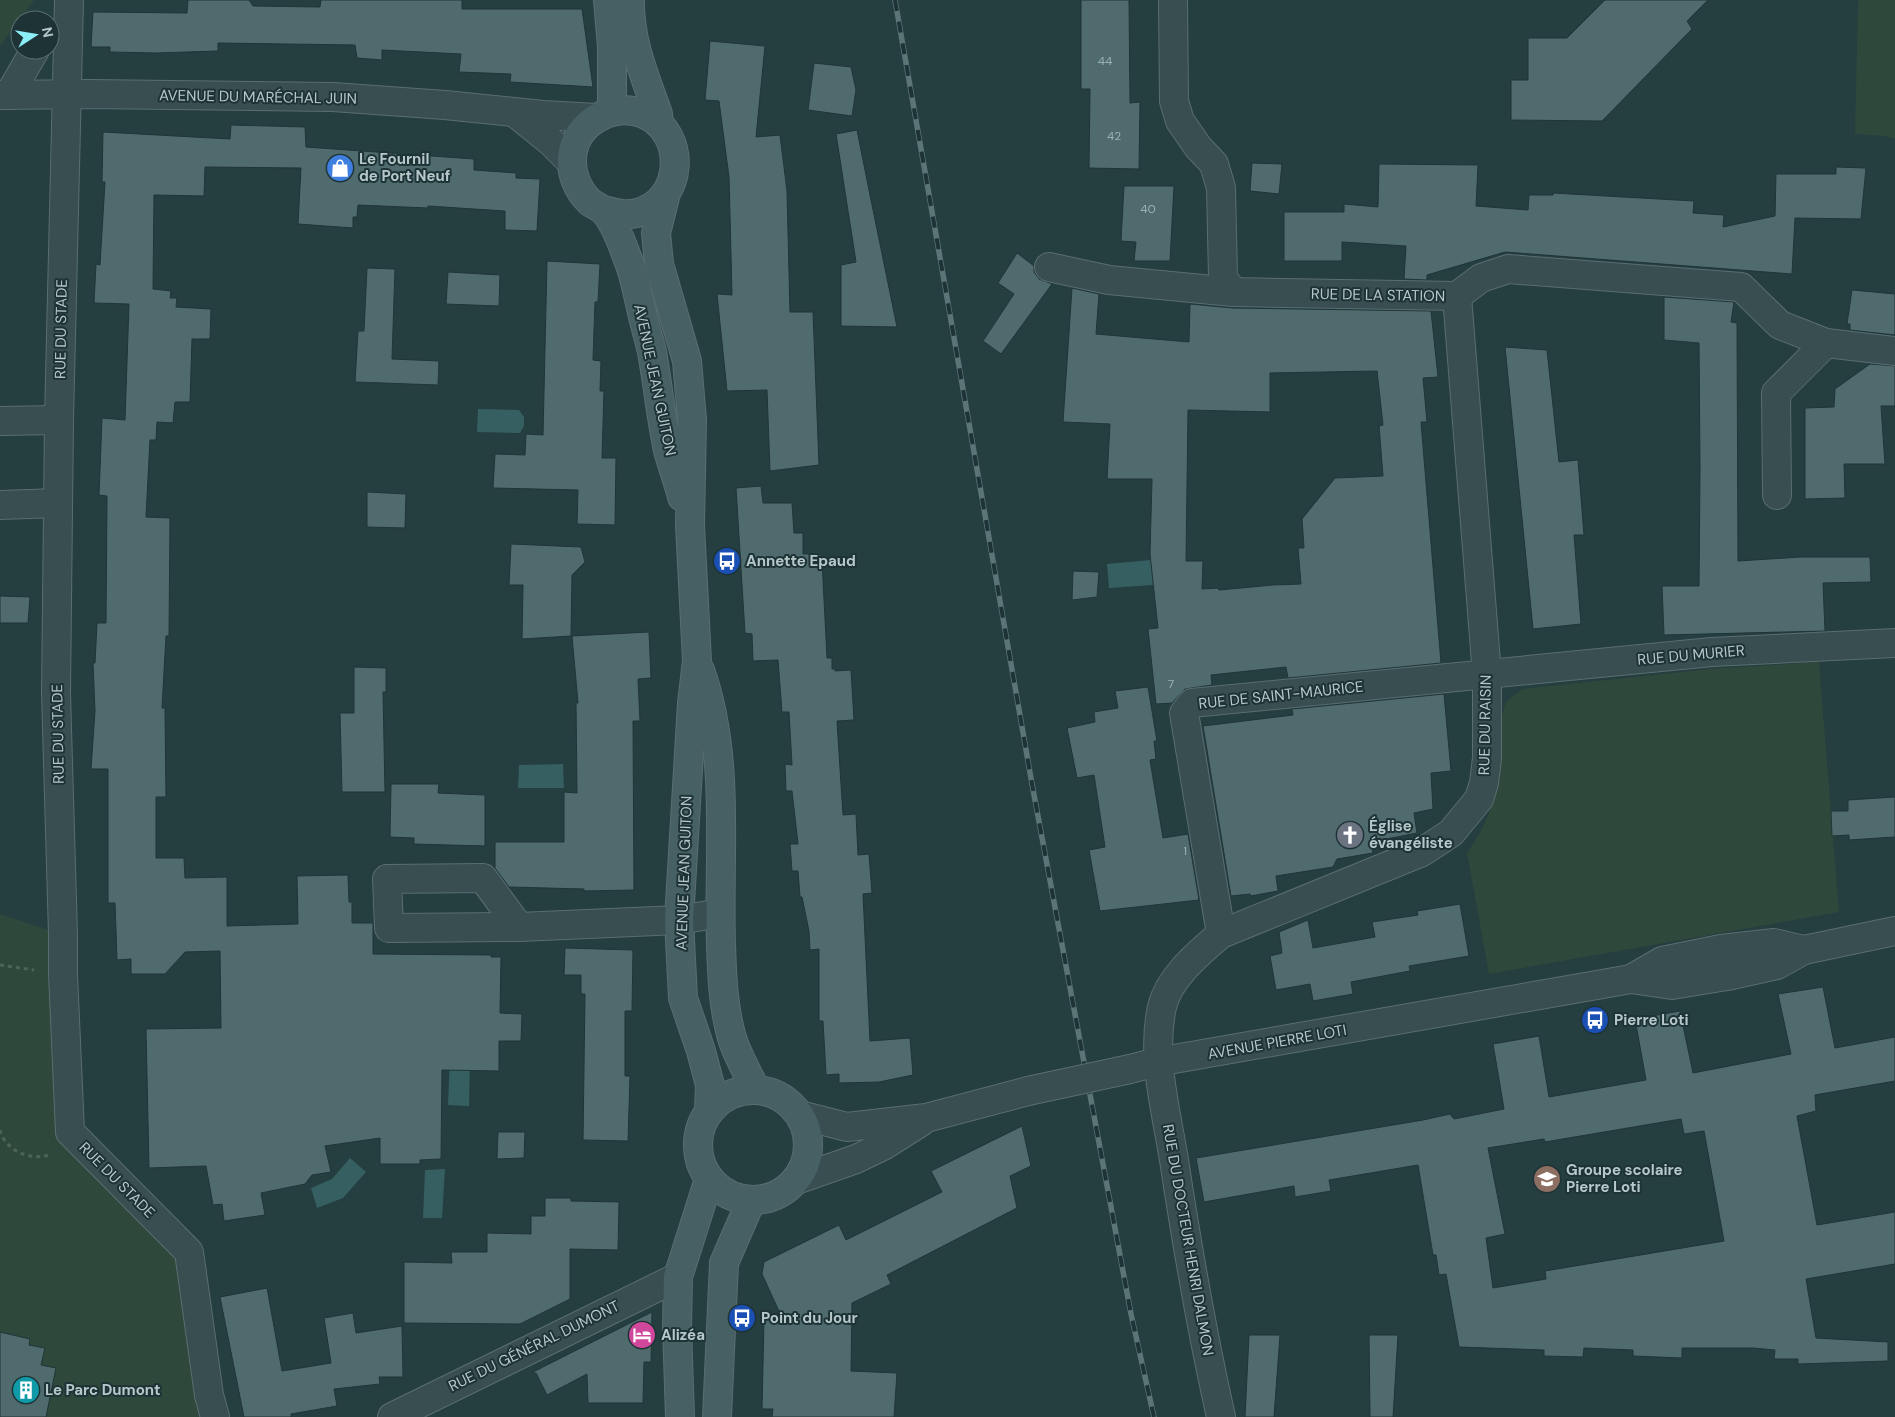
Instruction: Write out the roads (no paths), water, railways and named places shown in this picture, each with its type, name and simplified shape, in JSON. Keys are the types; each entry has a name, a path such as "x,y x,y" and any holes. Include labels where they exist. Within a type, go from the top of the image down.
{"main road":[{"path":"604,115 612,47 608,0"},
{"path":"630,0 630,20 636,50 658,114 659,124"},
{"path":"628,110 645,114 659,124 668,135 674,149 676,164 673,179 666,193 654,205 638,213 620,214 603,210 590,202 579,189 573,174 572,163 576,142 584,128 604,115 628,110"},
{"name":"AVENUE JEAN GUITON","path":"666,193 656,233 658,264 687,361 692,420 690,524 697,661 692,703 679,920 683,998 710,1085 710,1111"},
{"name":"AVENUE JEAN GUITON","path":"603,210 617,233 628,259 652,350 668,450 690,524"},
{"name":"AVENUE JEAN GUITON","path":"697,661 709,694 722,791 720,913 723,987 732,1039 756,1089"},
{"path":"756,1089 773,1093 788,1102 800,1115 807,1131 809,1148 805,1165 787,1190 776,1196 751,1201 734,1198 720,1190 709,1179 700,1162 698,1144 701,1127 710,1111 722,1099 738,1092 756,1089"},
{"path":"680,1417 676,1327 678,1277 709,1179"},
{"path":"717,1417 724,1263 751,1201"}],"street":[{"path":"60,13 69,0"},
{"name":"RUE DU STADE","path":"69,0 59,420 56,693 64,998 70,1132 189,1252 209,1395 215,1417"},
{"path":"1173,0 1174,100 1180,121 1214,164 1221,188 1224,278 1234,292"},
{"path":"5,95 28,60"},
{"name":"AVENUE DU MARÉCHAL JUIN","path":"5,95 89,94 333,97 445,105 515,113 604,115"},
{"path":"515,113 550,140 572,163"},
{"name":"RUE DE LA STATION","path":"1049,267 1109,280 1234,292 1457,296 1481,278 1508,269 1740,287 1780,325 1826,342 1895,351"},
{"name":"RUE DU RAISIN","path":"1157,1062 1162,1006 1175,980 1196,955 1221,934 1422,852 1451,833 1479,799 1484,783 1487,758 1487,675 1457,296"},
{"path":"1777,495 1776,394 1826,342"},
{"path":"0,421 59,420"},
{"path":"0,505 58,503"},
{"name":"RUE DU MURIER","path":"1487,675 1712,652 1895,643"},
{"name":"RUE DE SAINT-MAURICE","path":"1221,934 1184,714 1192,702 1487,675"},
{"path":"519,926 679,920 720,913"},
{"name":"AVENUE PIERRE LOTI","path":"800,1115 847,1127 926,1118 1028,1091 1157,1062 1631,979 1672,985 1727,976 1777,964 1804,950 1895,931"},
{"name":"RUE DU DOCTEUR HENRI DALMON","path":"1157,1062 1190,1260 1221,1417"},
{"name":"AVENUE PIERRE LOTI","path":"796,1180 856,1159 883,1146 926,1118"},
{"name":"RUE DU GÉNÉRAL DUMONT","path":"392,1417 678,1277"}],"water":[{"path":"478,409 519,410 524,417 524,426 520,433 477,432"},
{"path":"1151,560 1151,564 1154,565 1153,585 1109,588 1107,564"},
{"path":"563,764 564,788 518,788 519,765"},
{"path":"450,1056 470,1056 469,1106 448,1105"},
{"path":"350,1158 366,1172 343,1198 317,1208 311,1188 332,1179"},
{"path":"445,1169 442,1218 423,1218 425,1170"}],"railway":[{"path":"895,0 1032,784 1131,1314 1154,1417"}],"place":[{"name":"Le Fournil de Port Neuf","path":"340,168"},
{"name":"Annette Epaud","path":"727,561"},
{"name":"Église évangéliste","path":"1350,835"},
{"name":"Pierre Loti","path":"1595,1020"},
{"name":"Groupe scolaire Pierre Loti","path":"1547,1179"},
{"name":"Point du Jour","path":"742,1318"},
{"name":"Alizéa","path":"642,1335"},
{"name":"Le Parc Dumont","path":"26,1390"}]}
